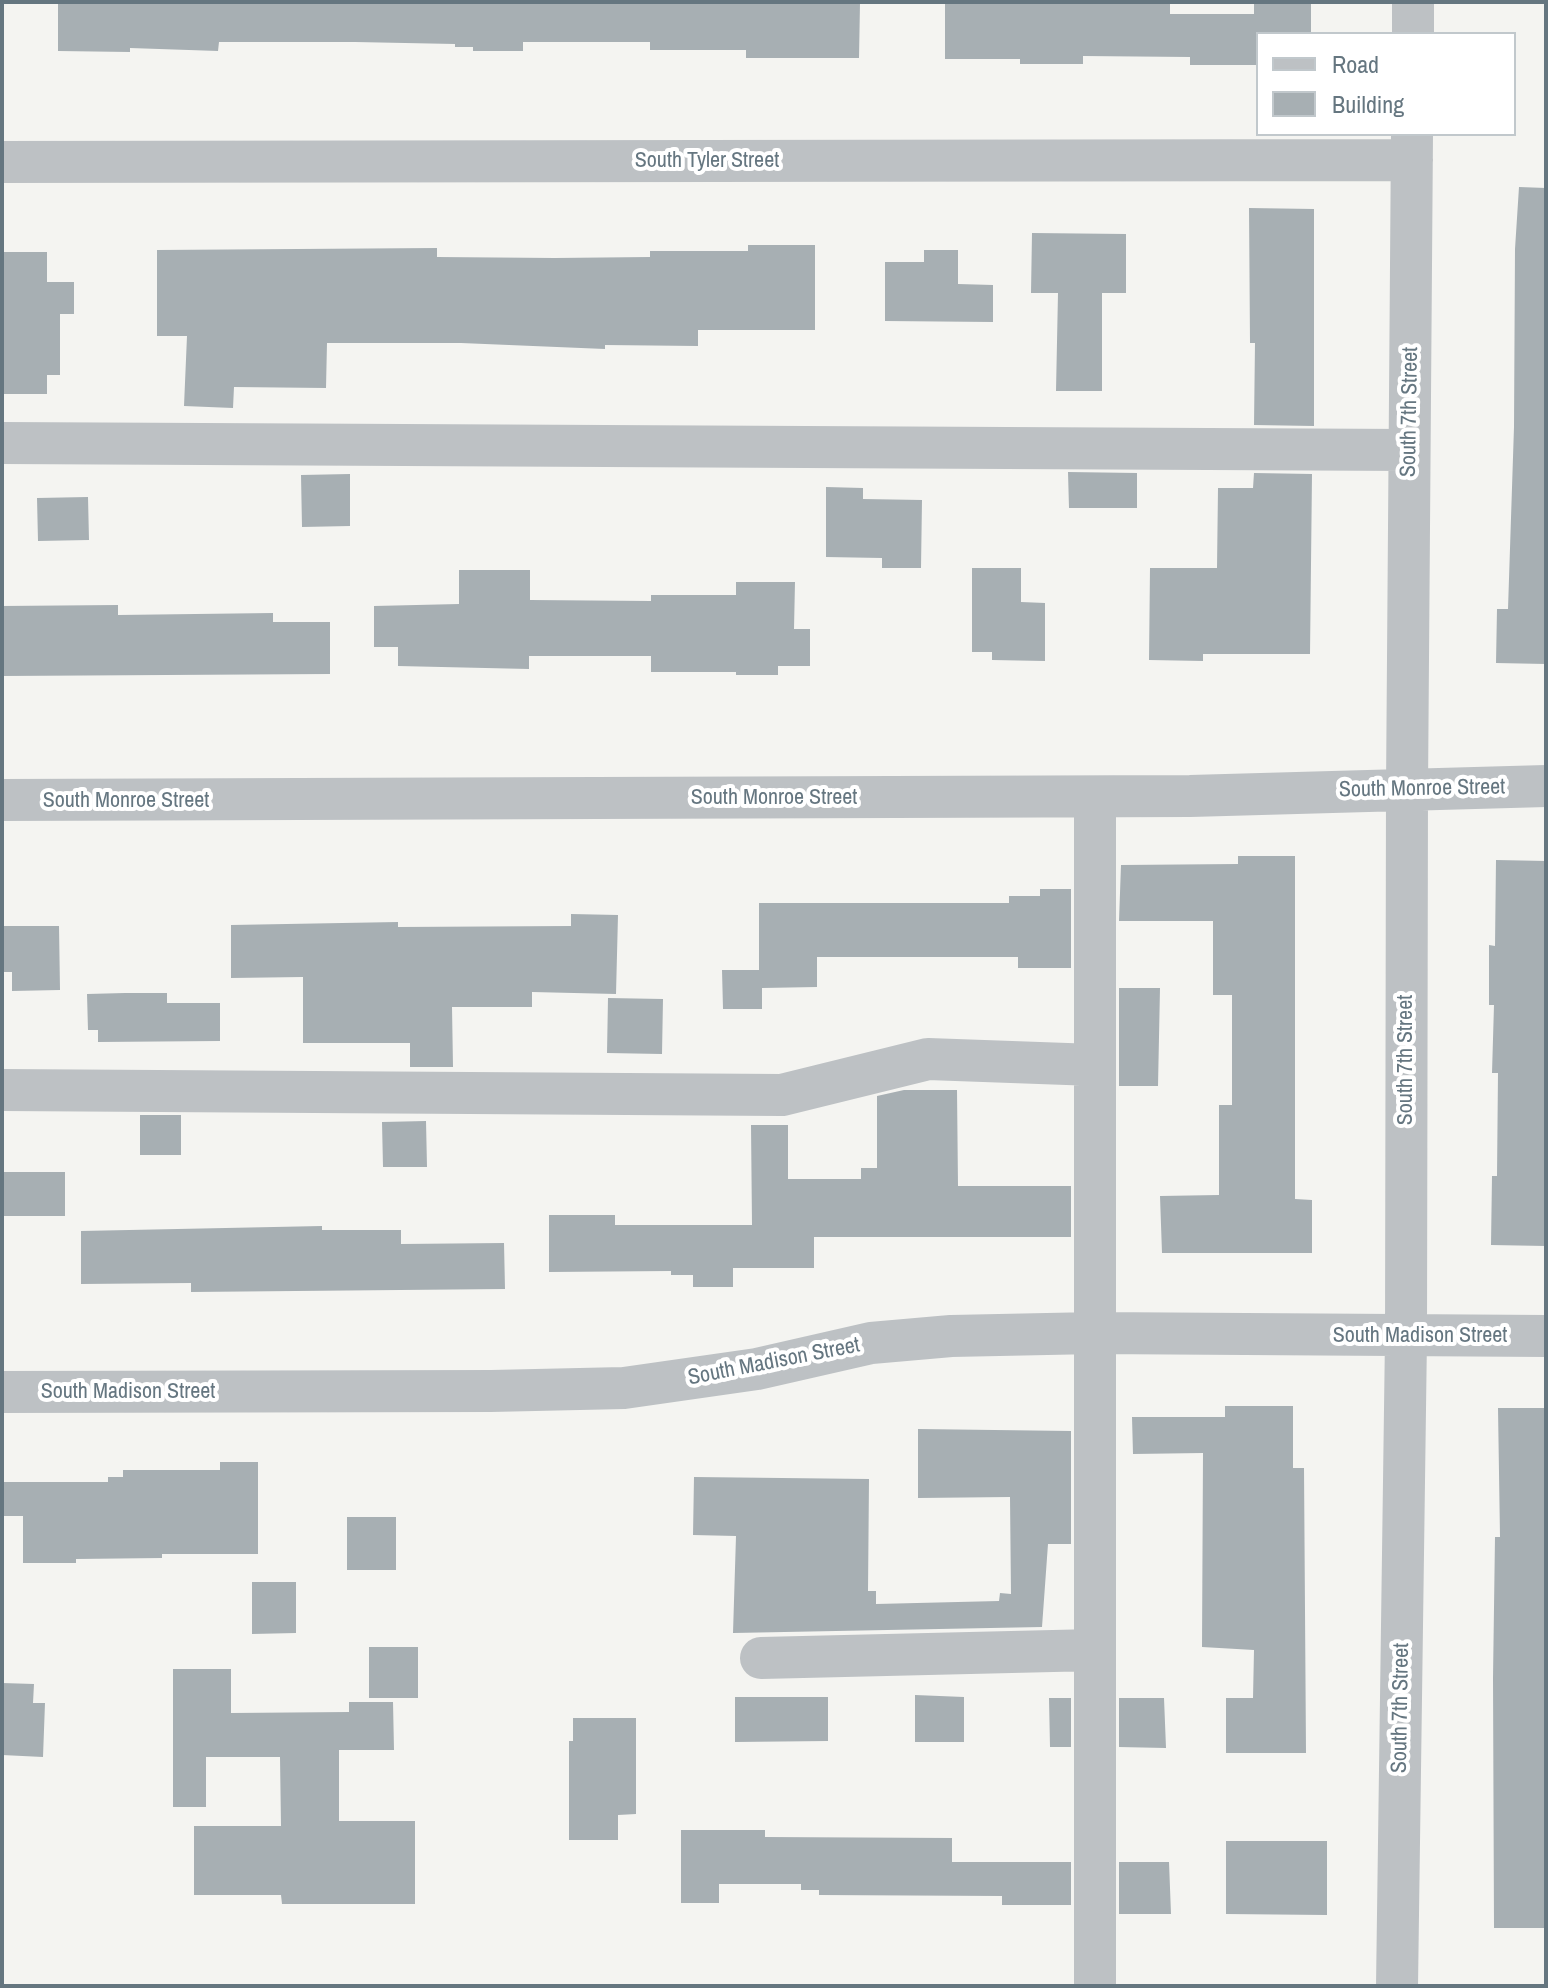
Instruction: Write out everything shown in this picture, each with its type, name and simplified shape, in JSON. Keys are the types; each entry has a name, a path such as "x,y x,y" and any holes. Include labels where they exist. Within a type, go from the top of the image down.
{"street":[{"path":"1413,2 1413,32"},
{"name":"South Tyler Street","path":"2,162 1412,147"},
{"name":"South 7th Street","path":"1397,1986 1406,1337 1412,147"},
{"path":"2,443 1409,450"},
{"name":"South Monroe Street","path":"2,800 1095,797 1546,786"},
{"path":"1095,797 1095,1986"},
{"path":"2,1090 782,1095 928,1059 1095,1065"},
{"name":"South Madison Street","path":"2,1392 624,1388 757,1369 871,1343 951,1336 1095,1333 1546,1336"},
{"path":"761,1658 1095,1650"}],"building":[{"path":"58,2 860,3 859,58 746,58 746,50 650,50 650,42 523,42 523,51 473,51 473,47 455,47 455,44 219,42 218,51 130,48 130,52 58,51"},
{"path":"945,2 1170,2 1170,14 1254,14 1254,3 1311,3 1311,32 1256,32 1256,65 1190,65 1190,57 1083,56 1083,64 1020,64 1020,59 945,59"},
{"path":"1519,187 1546,188 1546,664 1496,663 1497,609 1508,609"},
{"path":"1249,208 1314,209 1314,426 1254,425 1255,343 1250,343"},
{"path":"1032,233 1126,234 1126,293 1102,293 1102,391 1056,391 1058,293 1031,293"},
{"path":"748,245 815,245 815,330 698,330 698,346 605,345 605,349 461,343 327,343 326,388 234,387 233,408 184,406 187,336 157,336 157,250 437,248 437,257 555,258 650,257 650,251 748,251"},
{"path":"924,250 958,250 958,284 993,285 993,322 885,321 885,262 924,262"},
{"path":"2,252 47,252 47,282 74,282 74,314 60,314 60,375 47,375 47,394 3,394"},
{"path":"1068,472 1137,473 1137,508 1069,508"},
{"path":"1254,473 1312,474 1310,654 1203,654 1203,661 1149,660 1150,568 1217,568 1218,488 1253,488"},
{"path":"350,474 350,526 302,527 301,475"},
{"path":"826,487 863,488 863,499 922,500 921,568 882,568 882,558 826,557"},
{"path":"88,497 89,540 38,541 37,498"},
{"path":"972,568 1021,568 1021,602 1045,603 1045,661 992,660 992,652 972,652"},
{"path":"459,570 530,570 530,600 651,601 651,595 736,595 736,582 795,582 794,629 810,629 810,666 778,666 778,675 651,672 651,656 529,656 529,669 398,666 398,647 374,647 374,606 459,604"},
{"path":"118,605 118,615 273,613 273,622 330,622 330,674 2,676 2,606"},
{"path":"1238,856 1295,856 1295,1199 1312,1200 1312,1253 1162,1253 1160,1196 1219,1195 1219,1105 1232,1105 1232,995 1213,995 1213,921 1119,921 1121,865 1238,864"},
{"path":"1496,860 1546,861 1546,1246 1491,1245 1492,1176 1497,1176 1498,1073 1492,1073 1494,1005 1489,1005 1489,945 1495,946"},
{"path":"1040,889 1071,889 1071,968 1018,968 1018,957 817,957 817,987 762,988 762,1009 723,1009 722,970 759,970 759,903 1009,903 1009,896 1040,896"},
{"path":"571,914 618,915 616,994 532,992 532,1007 452,1007 453,1067 410,1067 410,1043 303,1043 303,977 231,978 231,925 398,922 398,927 571,926"},
{"path":"2,926 59,926 60,990 12,991 12,972 2,972"},
{"path":"1119,988 1160,988 1158,1086 1119,1086"},
{"path":"167,993 167,1003 220,1003 220,1041 98,1042 98,1030 88,1030 87,994"},
{"path":"608,998 663,999 662,1054 607,1053"},
{"path":"904,1090 957,1090 958,1186 1071,1186 1071,1237 814,1237 814,1268 733,1268 733,1287 693,1287 693,1275 671,1275 671,1271 549,1272 549,1215 615,1215 615,1225 752,1225 751,1125 788,1125 788,1179 861,1179 861,1168 877,1168 877,1096"},
{"path":"140,1115 181,1115 181,1155 140,1155"},
{"path":"426,1121 427,1167 383,1167 382,1122"},
{"path":"2,1172 65,1172 65,1216 2,1216"},
{"path":"322,1226 322,1230 401,1230 401,1244 504,1243 505,1289 191,1292 191,1283 81,1284 81,1231"},
{"path":"1225,1406 1293,1406 1293,1468 1304,1468 1306,1753 1226,1753 1226,1698 1253,1698 1254,1650 1202,1647 1203,1453 1133,1454 1132,1417 1225,1417"},
{"path":"1498,1408 1546,1408 1546,1928 1494,1928 1495,1537 1500,1537"},
{"path":"918,1429 1071,1431 1071,1544 1048,1544 1042,1627 733,1633 736,1536 693,1535 694,1477 869,1479 868,1591 876,1591 876,1604 999,1601 1000,1593 1011,1594 1010,1497 918,1498"},
{"path":"220,1462 258,1462 258,1554 162,1554 162,1558 23,1563 23,1516 2,1516 2,1482 108,1482 108,1477 123,1477 123,1470 220,1470"},
{"path":"347,1517 396,1517 396,1570 347,1570"},
{"path":"252,1582 296,1582 296,1633 252,1634"},
{"path":"369,1647 418,1647 418,1698 369,1698"},
{"path":"173,1669 231,1669 231,1713 349,1712 349,1702 393,1702 394,1750 339,1750 339,1821 415,1821 415,1904 282,1904 281,1895 194,1895 194,1826 281,1826 280,1757 206,1757 206,1807 173,1807"},
{"path":"2,1683 34,1684 33,1703 45,1703 43,1757 2,1755"},
{"path":"915,1695 964,1697 964,1742 915,1742"},
{"path":"735,1697 828,1697 828,1741 735,1742"},
{"path":"1049,1698 1071,1698 1071,1747 1050,1747"},
{"path":"1119,1698 1164,1698 1166,1748 1119,1747"},
{"path":"573,1718 636,1718 636,1814 618,1815 618,1840 569,1840 569,1741 573,1741"},
{"path":"681,1830 765,1830 765,1837 952,1838 952,1862 1071,1862 1071,1905 1002,1905 1002,1896 819,1895 819,1890 801,1890 801,1884 719,1884 719,1903 681,1903"},
{"path":"1226,1841 1327,1841 1327,1915 1226,1914"},
{"path":"1119,1862 1169,1862 1171,1914 1119,1914"}]}
